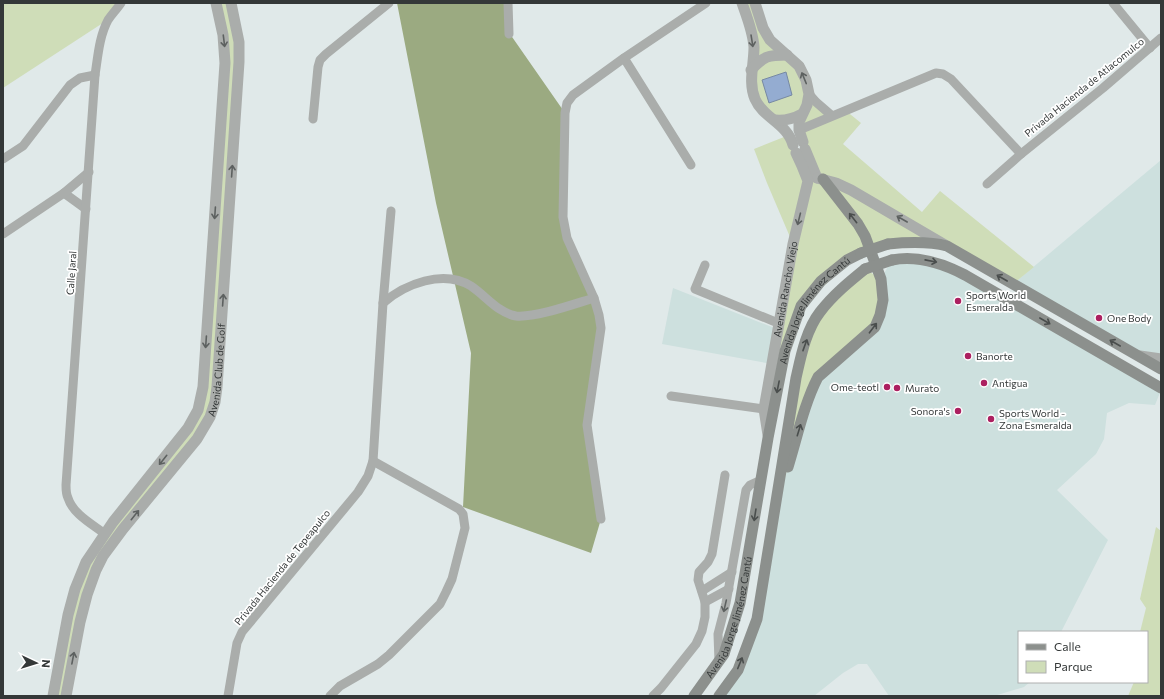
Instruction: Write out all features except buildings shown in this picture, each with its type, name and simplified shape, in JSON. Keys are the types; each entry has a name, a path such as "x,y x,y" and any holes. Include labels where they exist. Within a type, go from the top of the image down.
{"main road":[{"path":"776,508 813,387 818,377 875,327 880,315 883,300 881,279 865,236 858,224 816,179"},
{"name":"Avenida Jorge Jiménez Cantú","path":"694,696 724,654 740,603 768,438 785,351 801,306 821,281 847,260 861,253 888,244 934,243 947,246 1161,369"},
{"name":"Avenida Jorge Jiménez Cantú","path":"719,696 738,670 757,619 796,378 802,352 810,329 819,312 844,286 865,269 899,259 931,260 946,265 1161,388"}],"street":[{"name":"Calle Jaral","path":"105,534 72,507 67,497 66,484 95,75 100,42 104,30 109,19 121,3"},
{"name":"Avenida Club de Golf","path":"52,696 68,615 75,589 86,562 113,522 188,428 198,410 203,387 225,63 223,35 216,3"},
{"name":"Avenida Club de Golf","path":"66,696 80,622 89,589 103,556 123,529 197,439 210,417 215,402 239,62 239,42 231,3"},
{"path":"313,118 320,60 389,3"},
{"path":"508,3 510,34"},
{"path":"601,519 587,425 601,328 594,298 568,238 563,217 565,113 567,102 573,95 624,58 706,3"},
{"path":"742,3 754,46 751,84 755,98 762,111 775,120 799,144"},
{"path":"755,3 763,28 770,40 777,48 799,66 806,80 809,94 807,105 799,122 799,144 807,164 816,179 836,183 852,190 947,246"},
{"name":"Privada Hacienda de Atlacomulco","path":"1113,3 1150,48"},
{"name":"Privada Hacienda de Atlacomulco","path":"987,184 1161,38"},
{"path":"751,70 761,60 774,55 787,55"},
{"path":"624,58 691,165"},
{"path":"799,144 831,116 936,73 943,74 951,79 1021,154"},
{"path":"3,159 23,146 70,85 80,78 95,75"},
{"path":"809,94 831,116"},
{"path":"775,120 794,118 802,114"},
{"path":"3,234 64,193 89,172"},
{"name":"Avenida Rancho Viejo","path":"768,438 764,409 778,323 793,244 816,179"},
{"path":"64,193 86,209"},
{"name":"Privada Hacienda de Tepeapulco","path":"228,696 237,643 242,632 358,492 368,476 373,461 383,303 391,211"},
{"path":"704,265 695,289 778,323"},
{"path":"383,303 403,289 431,280 444,279 457,280 470,286 501,310 514,316 535,315 594,298"},
{"path":"1139,356 1161,360"},
{"path":"203,387 217,387"},
{"path":"671,396 764,409"},
{"path":"330,696 340,686 378,664 389,655 440,604 452,579 465,528 463,514 459,509 373,461"},
{"path":"653,696 696,644 702,631 705,617 705,602 698,580 699,572 708,562 712,554 725,475"},
{"path":"719,661 718,634 729,589 746,490 750,485 761,480"},
{"path":"113,522 123,529"},
{"path":"94,549 103,556"},
{"path":"702,591 732,572"},
{"path":"705,602 729,589"}],"shaded area":[{"path":"1161,160 1161,359 1139,356 1013,284"},
{"path":"892,260 931,260 1161,390 1155,405 1129,403 1107,413 1104,439 1096,454 1057,490 1108,540 1062,631 1018,631 1018,683 1029,683 1024,687 994,696 889,696 867,664 858,664 843,673 814,696 719,696 738,670 757,619 776,507 808,401"},
{"path":"673,288 777,329 772,364 662,344"}],"green space":[{"path":"3,3 121,3 109,19 3,88"},
{"path":"216,3 231,3 239,42 210,417 97,569 66,696 53,696 86,562 198,410 225,63"},
{"path":"397,3 508,3 510,34 565,113 563,217 599,315 589,408 601,519 591,553 463,507 471,353 436,203"},
{"path":"742,3 755,3 763,28 787,55 809,94 831,115 845,110 861,123 843,144 922,212 940,191 1034,267 1013,284 934,243 861,253 801,306 768,438 793,244 754,149 789,135 792,152 802,166 799,122 775,120 762,111 751,84 754,46"},
{"path":"865,269 881,279 880,315 818,377 808,401 776,507 810,329"},
{"path":"1156,527 1161,531 1161,696 1128,696 1134,683 1148,683 1148,631 1140,631 1146,608 1140,599"}],"water":[{"path":"786,72 792,95 769,103 762,80"}],"place":[{"name":"Sports World Esmeralda","path":"958,301"},
{"name":"One Body","path":"1099,318"},
{"name":"Banorte","path":"968,356"},
{"name":"Antigua","path":"984,383"},
{"name":"Ome-teotl","path":"887,387"},
{"name":"Murato","path":"897,388"},
{"name":"Sonora's","path":"958,411"},
{"name":"Sports World - Zona Esmeralda","path":"991,419"}]}
